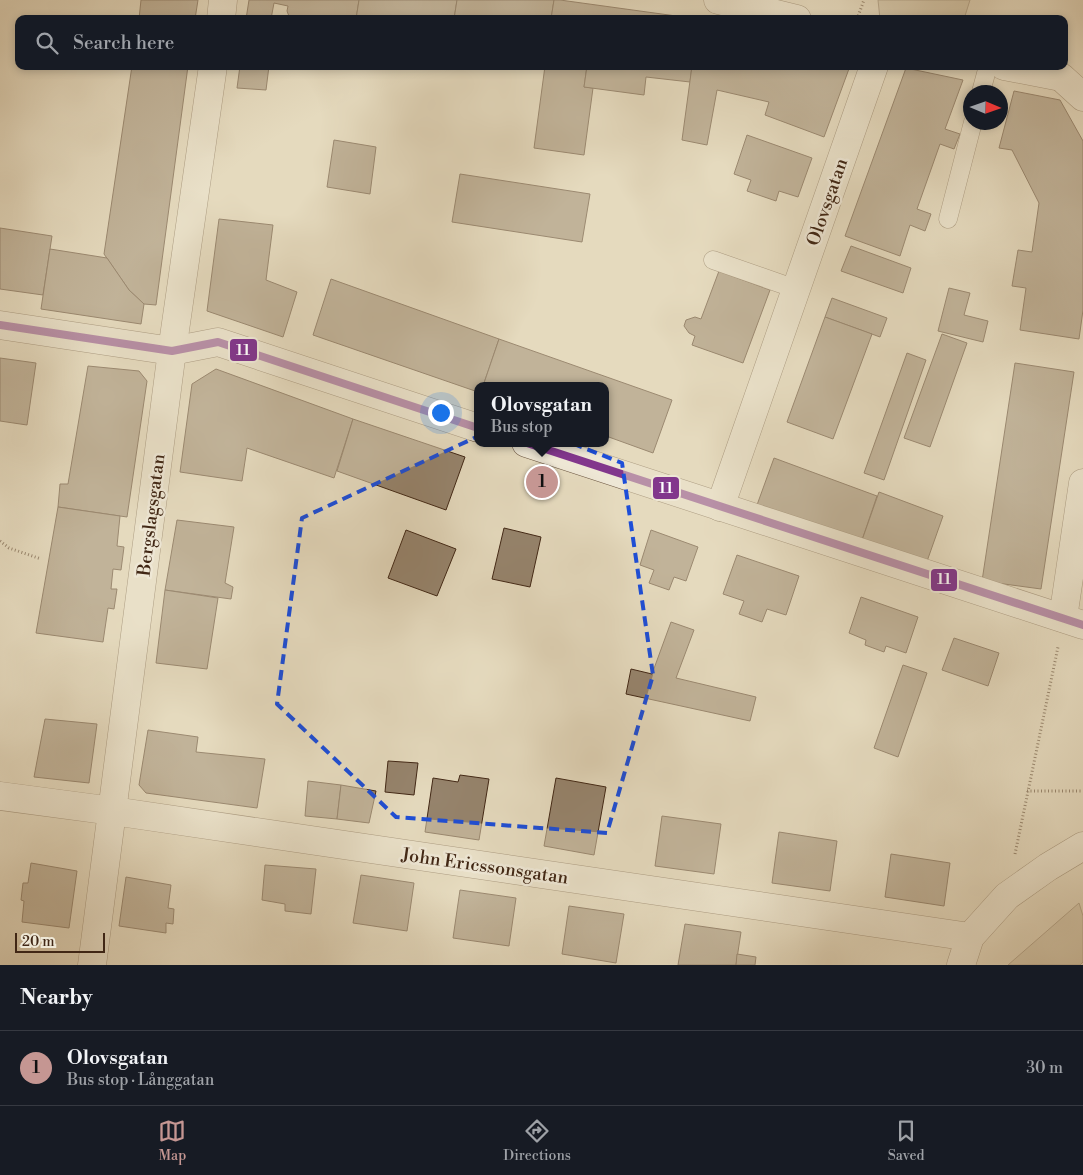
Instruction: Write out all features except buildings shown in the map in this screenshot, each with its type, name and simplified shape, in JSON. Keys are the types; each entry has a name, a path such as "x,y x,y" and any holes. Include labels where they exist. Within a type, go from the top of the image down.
{"street":[{"path":"221,15 223,0"},
{"path":"718,0 780,15"},
{"name":"Bergslagsgatan","path":"92,965 172,351 213,70"},
{"name":"Olovsgatan","path":"720,507 873,70"},
{"path":"1025,70 1061,77 1083,98"},
{"path":"0,325 172,351 218,342 474,427"},
{"path":"538,447 1073,622 1083,483"},
{"name":"John Ericssonsgatan","path":"0,796 113,811 970,938"},
{"path":"961,965 970,938 1007,896 1048,867 1083,846"}],"lane":[{"path":"983,85 987,70"},
{"path":"948,219 971,130"},
{"path":"714,260 796,289"}],"path":[{"path":"858,15 864,0"},
{"path":"0,541 8,548 41,559"},
{"path":"1007,896 1027,791 1073,622"},
{"path":"1027,791 1083,791"}],"highlighted area":[{"path":"513,420 622,463 653,675 607,833 396,817 277,704 302,518"}],"shaded area":[{"path":"878,0 970,0 965,15 880,15"},
{"path":"1079,903 1083,916 1083,962 1080,965 1008,965"}],"transit line":[{"name":"11","path":"0,325 172,351 218,342 474,427"},
{"name":"11","path":"539,447 1083,625"}],"place":[{"name":"Olovsgatan","path":"542,482"}]}
